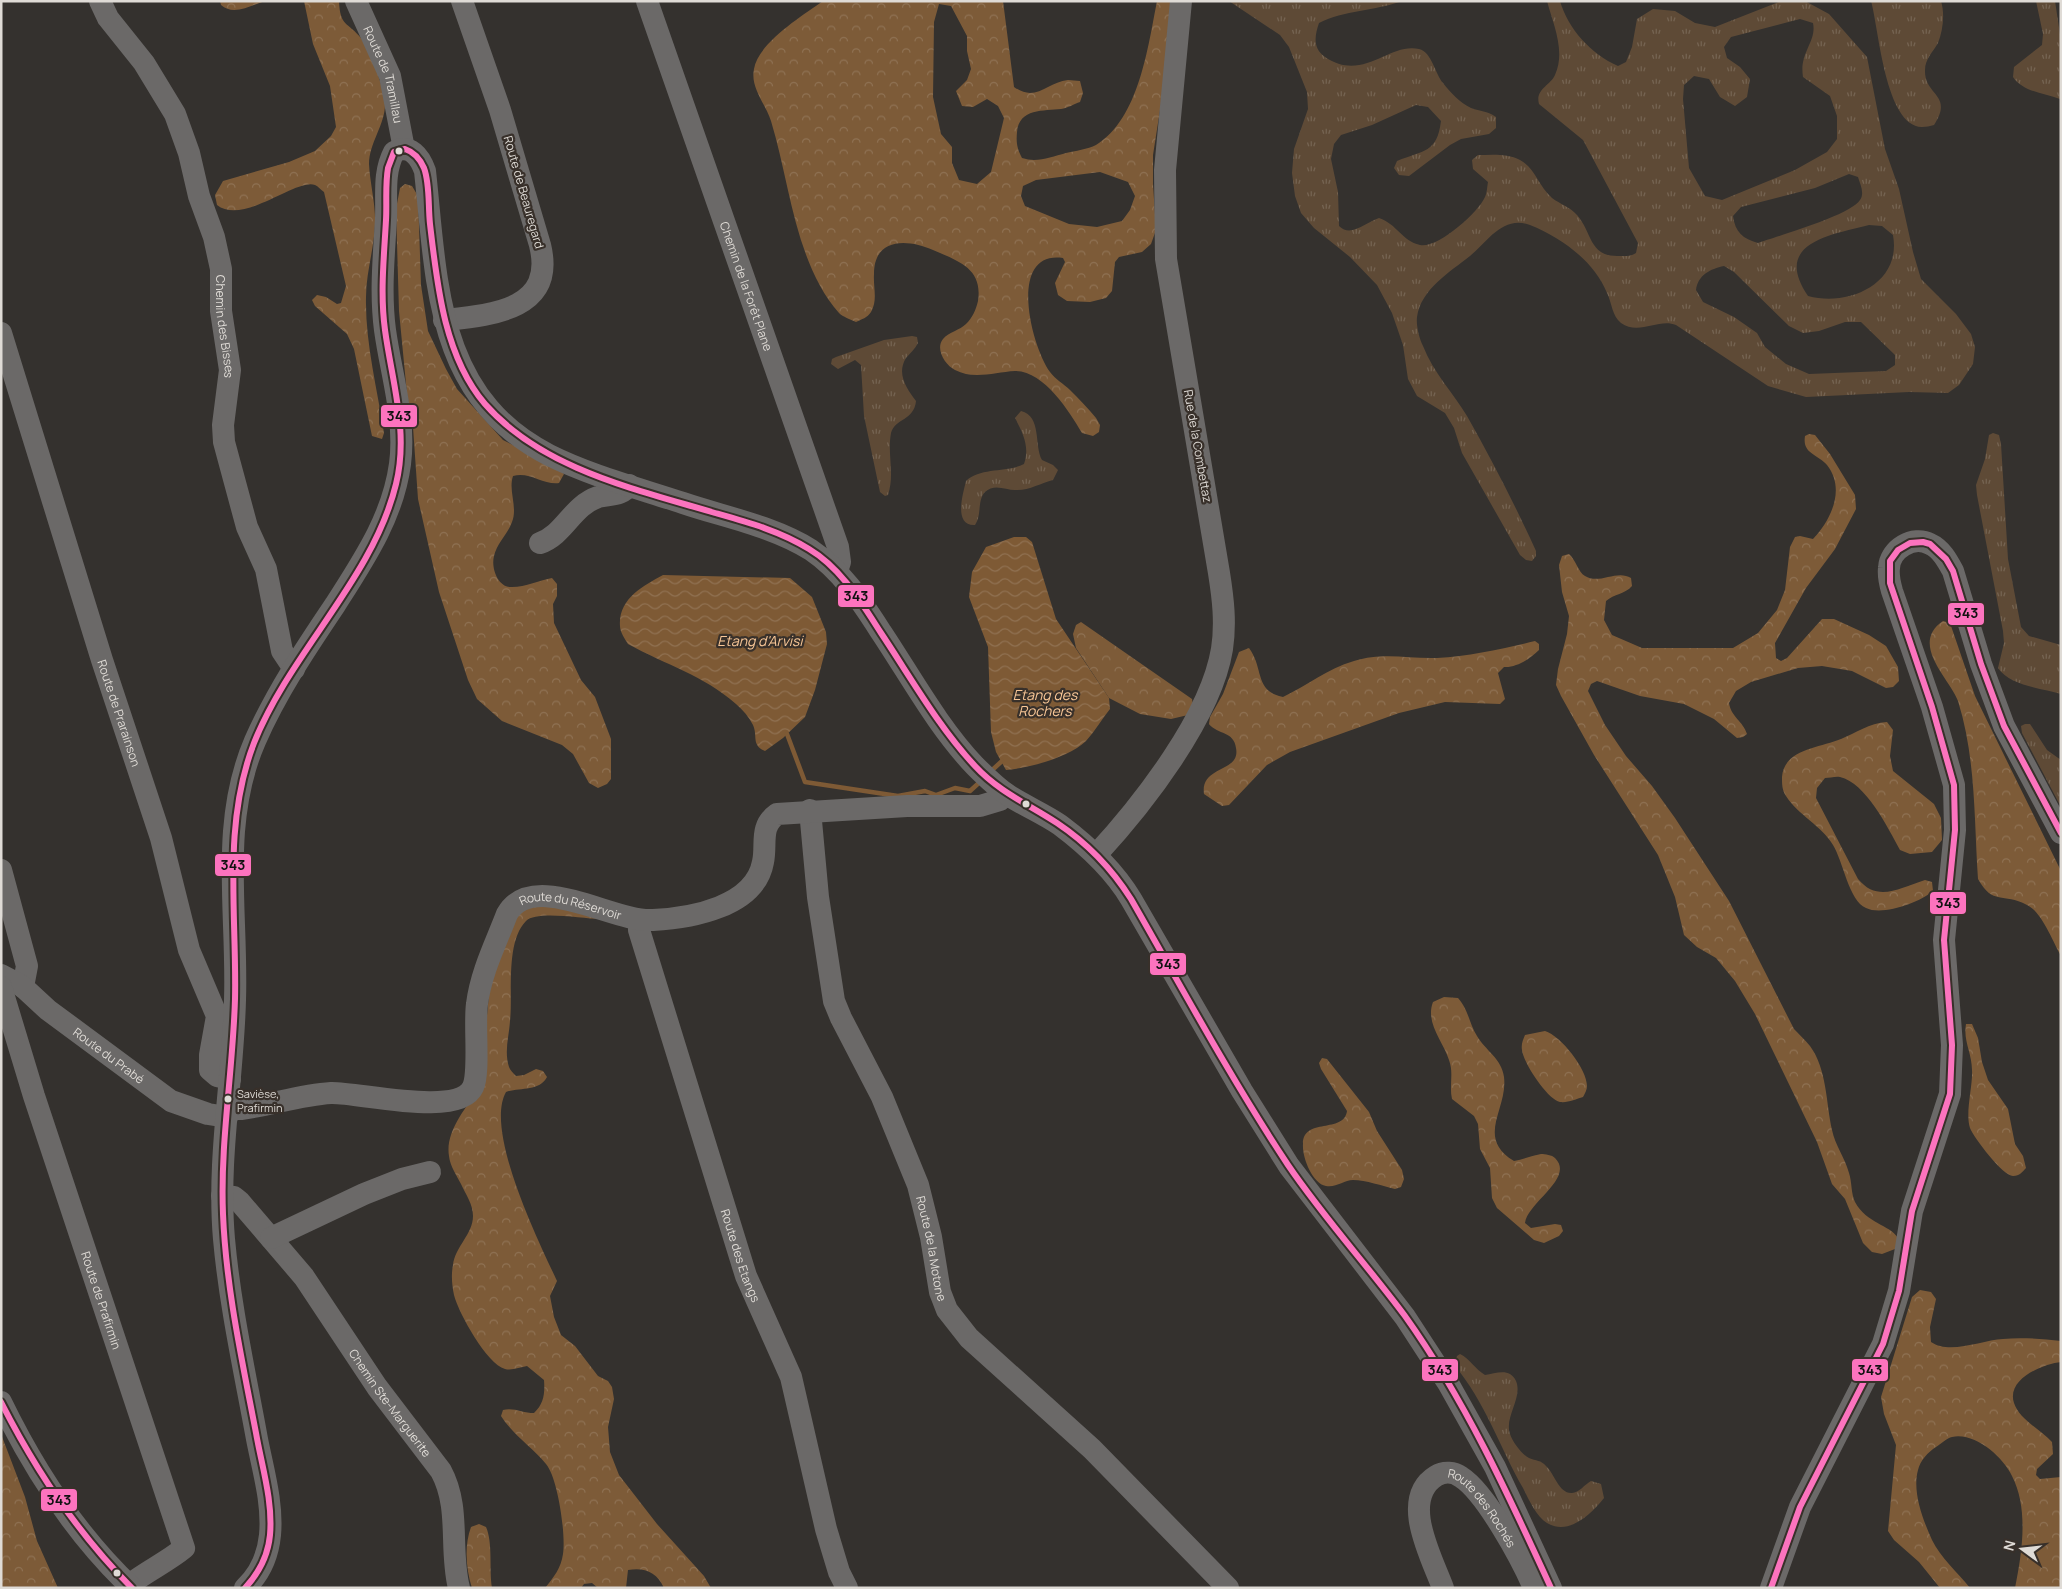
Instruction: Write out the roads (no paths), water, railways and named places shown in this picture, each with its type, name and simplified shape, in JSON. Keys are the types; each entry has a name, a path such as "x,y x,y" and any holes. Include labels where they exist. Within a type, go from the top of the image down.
{"street":[{"name":"Chemin des Bisses","path":"100,1 108,18 144,63 163,91 175,114 189,154 199,196 214,237 221,269 221,311 230,370 223,425 224,442 247,527 268,576 282,651 294,669"},
{"name":"Route de Tramillau","path":"356,1 390,76 404,149"},
{"name":"Route de Beauregard","path":"444,320 505,310 523,303 539,284 543,264 540,245 500,110 462,1"},
{"name":"Chemin de la Forêt Plane","path":"647,1 838,547 840,562 837,571"},
{"name":"Rue de la Combettaz","path":"1096,855 1141,800 1196,720 1216,675 1224,637 1224,613 1219,573 1166,259 1165,164 1181,1"},
{"path":"245,1588 258,1574 268,1550 270,1512 229,1284 222,1196 236,998 232,870 238,799 253,745 294,669 371,548 396,490 401,459 401,430 385,331 382,276 387,170 394,152 404,149"},
{"name":"Route des Rochés","path":"404,149 414,153 419,158 424,171 431,247 444,320 467,378 492,412 522,438 547,454 629,485 793,540 820,556 837,571 858,596 943,726 977,768 1006,794 1059,824 1096,855 1124,887 1242,1091 1289,1166 1405,1317 1448,1383 1495,1467 1551,1588"},
{"name":"Route de Prarainson","path":"1,333 102,660 161,838 189,950 218,1016 210,1055 210,1070 217,1076 230,1079"},
{"path":"540,543 552,537 586,502 625,491 629,485"},
{"path":"1771,1588 1800,1507 1883,1344 1899,1291 1912,1212 1950,1094 1952,1046 1944,940 1955,830 1955,806 1948,759 1889,577 1891,558 1895,552 1907,544 1924,541 1931,544 1943,555 1953,571 1980,664 2004,726 2061,833"},
{"name":"Route du Réservoir","path":"227,1113 318,1094 342,1093 396,1102 460,1098 470,1092 475,1082 478,996 493,948 511,906 528,898 559,898 639,921 658,920 705,911 735,900 749,889 761,870 764,856 764,832 770,819 782,812 907,806 980,806 994,803 1006,794"},
{"name":"Route de la Motone","path":"810,810 818,897 834,1001 879,1091 916,1180 931,1238 940,1292 947,1310 969,1338 1100,1455 1228,1588"},
{"path":"1,870 27,966 24,987"},
{"name":"Route des Etangs","path":"639,921 639,930 659,999 746,1276 791,1376 826,1529 839,1572 847,1588"},
{"name":"Route du Prabé","path":"1,975 24,987 48,1010 172,1100 208,1114 227,1113"},
{"name":"Route de Prafirmin","path":"1,987 34,1096 184,1548 168,1561 146,1572 131,1586"},
{"path":"270,1238 364,1194 402,1179 430,1172"},
{"name":"Chemin Ste-Marguerite","path":"222,1196 236,1198 304,1277 377,1387 441,1471 453,1505 459,1588"},
{"path":"1,1402 36,1467 59,1501 104,1558 131,1586"},
{"name":"Route des Rochés","path":"1443,1588 1418,1515 1420,1500 1425,1487 1434,1477 1444,1472 1460,1476 1477,1494 1504,1532 1534,1588"}],"water":[{"name":"Etang des Rochers","path":"1014,537 1026,537 1032,542 1056,619 1109,698 1110,709 1086,741 1079,747 1060,757 1026,767 1006,770 996,752 991,732 988,647 969,597 972,572 986,547"},
{"name":"Etang d'Arvisi","path":"663,575 790,578 812,597 826,632 827,644 815,690 805,717 783,738 765,751 756,743 751,722 736,704 711,685 628,644 624,638 620,628 620,617 627,601 633,594"}],"waterway":[{"path":"787,734 805,782 898,796 925,791 936,795 955,788 970,791 981,781"},
{"path":"990,772 1002,761"}],"place":[{"name":"Savièse, Prafirmin","path":"228,1099"}]}
